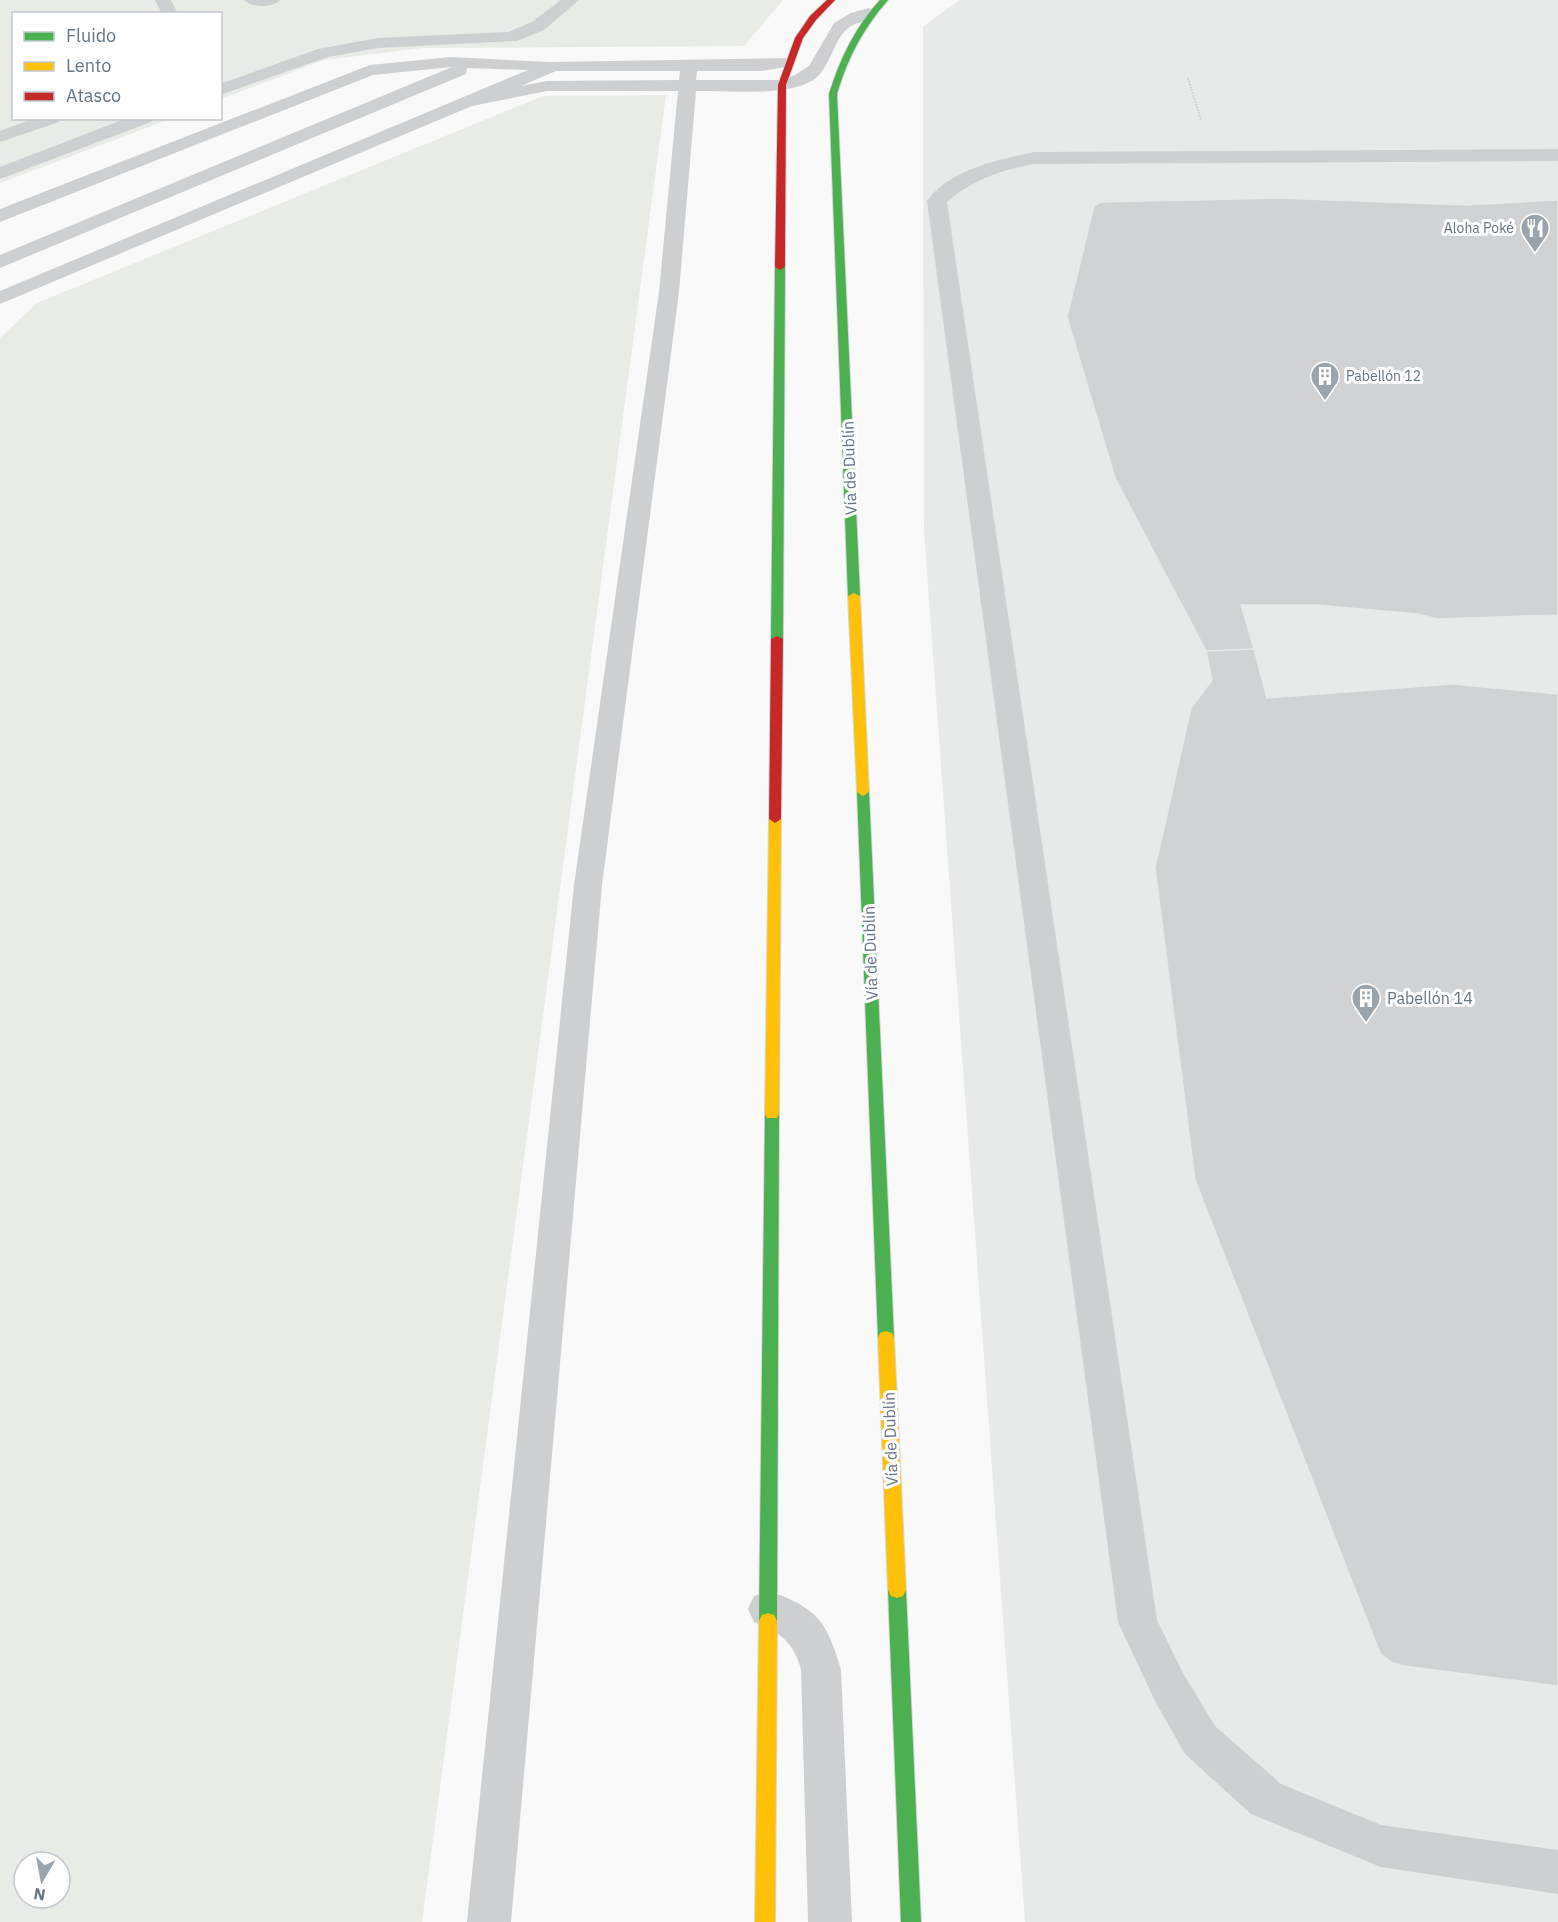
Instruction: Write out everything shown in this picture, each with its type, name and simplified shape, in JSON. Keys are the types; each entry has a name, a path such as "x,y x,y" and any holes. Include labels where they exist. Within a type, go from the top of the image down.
{"street":[{"path":"765,1922 782,85 786,62 807,24 831,0"},
{"name":"Vía de Dublín","path":"884,0 869,13 843,57 833,94 911,1922"}],"lane":[{"path":"252,0 272,0"},
{"path":"222,89 324,53 378,43 427,39 512,37 538,26 571,0"},
{"path":"0,216 370,70 451,62 689,75 782,85 804,79 816,69 840,24 855,16 869,13"},
{"path":"467,102 547,86 689,75 786,62"},
{"path":"0,262 476,63"},
{"path":"0,298 554,66"},
{"path":"489,1922 588,885 669,292 689,75"},
{"path":"0,137 47,120"},
{"path":"0,173 140,120"},
{"path":"1558,155 1034,158 1003,164 972,175 951,188 937,201 1138,1622 1168,1687 1200,1740 1266,1799 1381,1846 1558,1872"},
{"path":"0,311 26,287"},
{"path":"768,1609 796,1621 813,1641 821,1669 830,1922"}],"path":[{"path":"1188,78 1201,120"}],"shaded area":[{"path":"0,0 783,0 744,46 423,48 324,60 222,99 222,12 12,12 12,120 167,120 0,183"},
{"path":"959,0 1558,0 1558,1922 1025,1922 924,531 923,27"},
{"path":"666,95 422,1922 0,1922 0,338 37,303 543,96"}],"building":[{"name":"Pabellón 12","path":"1278,198 1466,205 1558,200 1558,615 1437,619 1418,614 1316,605 1241,605 1254,649 1206,651 1115,478 1067,317 1094,206 1101,202"},
{"name":"Pabellón 14","path":"1254,649 1267,698 1452,684 1558,694 1558,1686 1403,1666 1391,1662 1380,1653 1195,1180 1155,868 1191,708 1212,680 1206,651"}],"traffic: fast":[{"path":"854,596 833,94 852,44 866,21 884,0"},
{"path":"777,639 780,267"},
{"path":"863,792 886,1338"},
{"path":"768,1621 772,1114"},
{"path":"897,1590 911,1922"}],"traffic: slow":[{"path":"854,596 863,792"},
{"path":"772,1114 775,819"},
{"path":"886,1338 897,1590"},
{"path":"765,1922 768,1621"}],"traffic: jam":[{"path":"780,267 782,85 799,38 813,18 831,0"},
{"path":"775,819 777,639"}],"place":[{"name":"Aloha Poké","path":"1535,254"},
{"name":"Pabellón 12","path":"1325,402"},
{"name":"Pabellón 14","path":"1366,1024"}]}
